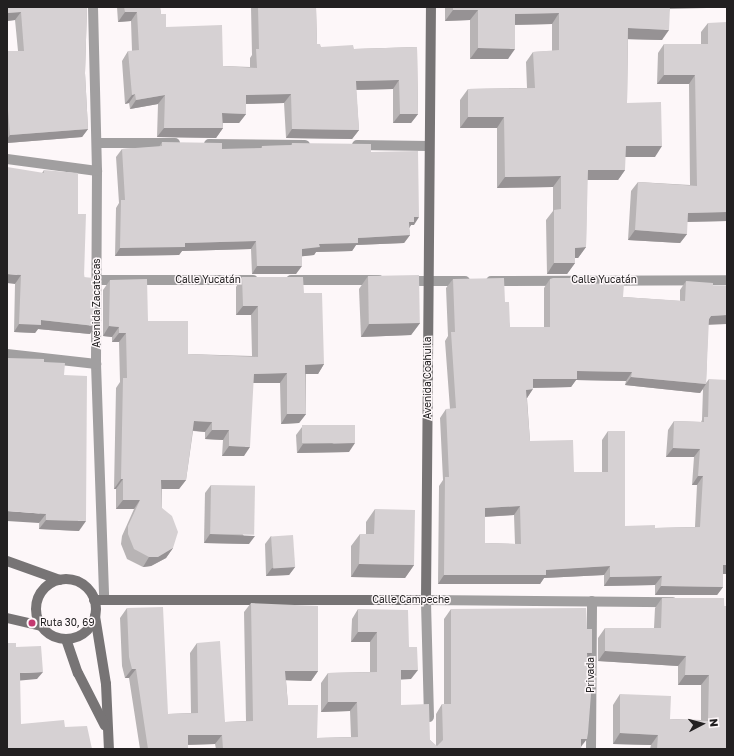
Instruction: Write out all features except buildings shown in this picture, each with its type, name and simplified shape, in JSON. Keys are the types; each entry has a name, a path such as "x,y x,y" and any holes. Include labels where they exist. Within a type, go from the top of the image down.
{"street":[{"name":"Avenida Zacatecas","path":"94,7 97,142 96,364 99,599"},
{"name":"Avenida Coahuila","path":"429,725 426,600 431,7"},
{"path":"97,142 184,143"},
{"path":"200,144 318,145"},
{"path":"350,145 429,146"},
{"path":"7,159 97,171"},
{"name":"Calle Yucatán","path":"97,280 263,280"},
{"name":"Calle Yucatán","path":"279,280 727,280"},
{"path":"7,354 96,364"},
{"path":"7,561 60,580 78,582 99,599 95,616 85,633 66,639 48,633 42,626 38,617 38,598 44,590 60,580"},
{"name":"Calle Campeche","path":"99,599 687,602"},
{"name":"Privada","path":"591,749 592,601"},
{"path":"95,616 106,684 106,728 110,749"},
{"path":"7,618 42,626"},
{"path":"66,639 78,673 106,728"}],"place":[{"name":"Ruta 30, 69","path":"32,623"}]}
